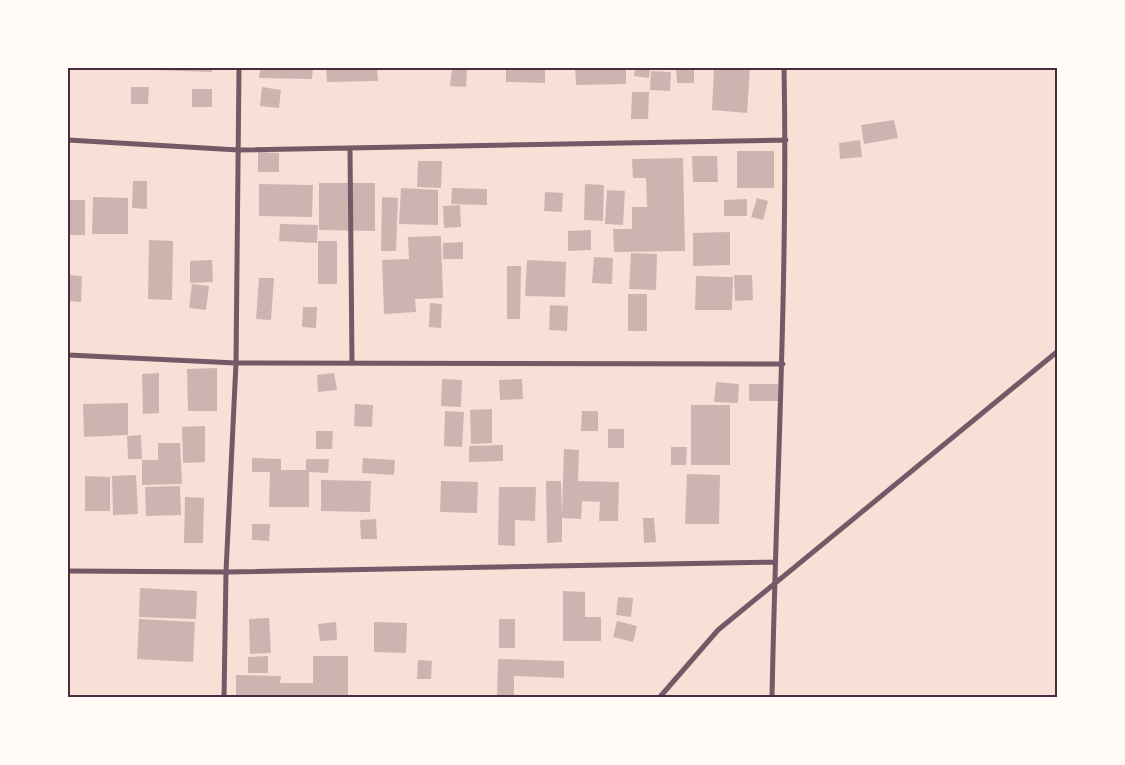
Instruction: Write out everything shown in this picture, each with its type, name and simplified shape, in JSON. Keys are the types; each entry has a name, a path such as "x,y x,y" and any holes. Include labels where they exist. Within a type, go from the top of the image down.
{"street":[{"path":"224,698 226,572 236,363 239,68"},
{"path":"772,698 774,562 783,364 786,140 784,68"},
{"path":"68,140 238,150 786,140"},
{"path":"350,148 352,363"},
{"path":"659,698 718,630 1058,351"},
{"path":"68,355 236,363 783,364"},
{"path":"68,571 226,572 774,562"}],"building":[{"path":"154,68 212,68 212,72 154,70"},
{"path":"260,68 313,68 312,79 259,78"},
{"path":"326,68 377,68 378,81 327,82"},
{"path":"452,68 467,69 466,87 450,86"},
{"path":"506,68 545,68 545,83 506,82"},
{"path":"575,68 626,68 626,84 576,85"},
{"path":"635,68 650,68 649,78 634,76"},
{"path":"676,68 694,68 694,83 677,83"},
{"path":"714,68 750,68 747,113 712,110"},
{"path":"651,71 671,72 670,91 650,90"},
{"path":"131,87 149,87 148,104 131,104"},
{"path":"262,87 281,90 279,108 260,106"},
{"path":"192,89 212,89 212,107 192,107"},
{"path":"632,92 649,92 648,119 631,119"},
{"path":"894,120 898,138 864,144 861,125"},
{"path":"860,140 862,157 840,159 839,143"},
{"path":"737,151 774,151 774,188 737,188"},
{"path":"258,152 279,153 279,172 258,172"},
{"path":"692,156 717,156 718,182 693,182"},
{"path":"683,158 685,251 614,252 613,229 632,229 632,207 647,207 646,178 633,178 632,159"},
{"path":"418,161 442,161 441,188 417,187"},
{"path":"133,181 147,181 147,209 132,208"},
{"path":"319,183 375,183 375,231 319,230"},
{"path":"259,184 313,185 312,217 259,216"},
{"path":"585,184 604,185 603,221 584,220"},
{"path":"401,188 438,190 438,225 399,224"},
{"path":"452,188 487,189 487,205 451,204"},
{"path":"607,190 625,191 623,225 605,224"},
{"path":"545,192 563,193 562,212 544,211"},
{"path":"93,197 128,198 128,234 92,234"},
{"path":"382,197 398,198 396,251 381,251"},
{"path":"757,198 768,201 763,220 751,217"},
{"path":"747,199 747,216 724,216 724,200"},
{"path":"68,200 85,200 85,235 68,235"},
{"path":"460,205 461,227 444,228 443,206"},
{"path":"280,224 318,225 317,243 279,241"},
{"path":"591,230 591,250 568,251 568,231"},
{"path":"730,232 730,265 693,266 693,233"},
{"path":"441,236 443,298 415,299 416,312 384,314 382,260 409,259 408,237"},
{"path":"149,240 173,241 172,300 148,299"},
{"path":"318,241 337,241 337,284 318,284"},
{"path":"463,242 463,259 443,259 443,243"},
{"path":"631,253 657,254 656,290 629,289"},
{"path":"594,257 613,258 612,284 592,283"},
{"path":"212,260 213,282 190,283 190,261"},
{"path":"527,260 566,262 565,297 525,296"},
{"path":"507,266 521,266 520,319 507,319"},
{"path":"68,275 82,276 81,302 68,301"},
{"path":"734,275 752,275 753,300 735,301"},
{"path":"696,276 733,277 732,310 695,310"},
{"path":"259,278 274,278 271,320 256,319"},
{"path":"192,284 209,286 206,310 189,308"},
{"path":"628,294 647,294 647,331 628,331"},
{"path":"430,303 442,304 441,328 429,327"},
{"path":"550,305 568,306 567,331 549,330"},
{"path":"303,307 317,307 316,328 302,327"},
{"path":"217,368 217,411 188,411 187,369"},
{"path":"159,373 159,413 143,414 142,374"},
{"path":"334,373 337,390 318,392 317,375"},
{"path":"442,379 462,380 461,407 441,406"},
{"path":"522,379 523,399 500,400 499,380"},
{"path":"716,382 739,384 738,403 714,402"},
{"path":"749,384 778,384 778,401 749,401"},
{"path":"128,403 128,435 84,437 83,404"},
{"path":"355,404 373,405 372,427 354,426"},
{"path":"691,405 730,405 730,465 691,465"},
{"path":"492,409 492,443 471,444 470,410"},
{"path":"445,411 464,412 462,447 444,446"},
{"path":"582,411 598,411 598,431 581,431"},
{"path":"205,426 205,462 183,463 182,427"},
{"path":"608,429 624,429 624,448 608,448"},
{"path":"316,431 333,431 332,449 316,449"},
{"path":"141,435 142,459 128,459 127,436"},
{"path":"158,443 180,443 182,484 142,485 142,460 158,460"},
{"path":"503,445 503,461 469,462 469,446"},
{"path":"671,447 687,447 686,465 671,465"},
{"path":"564,449 579,450 578,481 619,482 618,521 599,521 600,502 582,501 581,519 562,518 562,542 547,543 546,481 561,481 562,514"},
{"path":"252,458 281,459 281,470 306,470 306,459 329,459 328,473 309,472 309,507 269,507 270,472 252,472"},
{"path":"363,458 395,460 394,475 362,473"},
{"path":"687,474 720,475 719,524 685,524"},
{"path":"136,475 138,514 113,515 112,476"},
{"path":"85,476 110,477 110,511 85,511"},
{"path":"321,480 371,481 370,512 321,511"},
{"path":"441,481 478,482 477,513 440,512"},
{"path":"180,486 181,515 146,516 145,487"},
{"path":"499,487 536,487 535,521 515,520 515,546 498,545"},
{"path":"185,497 204,498 203,543 184,543"},
{"path":"643,518 654,518 656,542 644,543"},
{"path":"376,519 377,539 361,539 360,520"},
{"path":"252,524 270,524 269,541 252,540"},
{"path":"140,588 197,591 196,619 139,617"},
{"path":"563,591 585,592 585,617 601,617 601,641 563,641"},
{"path":"618,597 633,598 631,617 616,615"},
{"path":"269,618 271,653 250,654 249,619"},
{"path":"139,619 195,622 193,662 137,659"},
{"path":"499,619 515,619 515,648 499,648"},
{"path":"617,621 637,626 633,642 613,637"},
{"path":"336,622 337,640 320,641 318,624"},
{"path":"374,622 407,623 406,653 374,652"},
{"path":"268,656 268,673 248,673 248,657"},
{"path":"313,656 348,656 348,698 236,698 236,675 281,676 280,683 313,683"},
{"path":"498,659 564,661 564,678 514,676 514,698 497,698"},
{"path":"418,660 432,661 431,679 417,679"}]}
